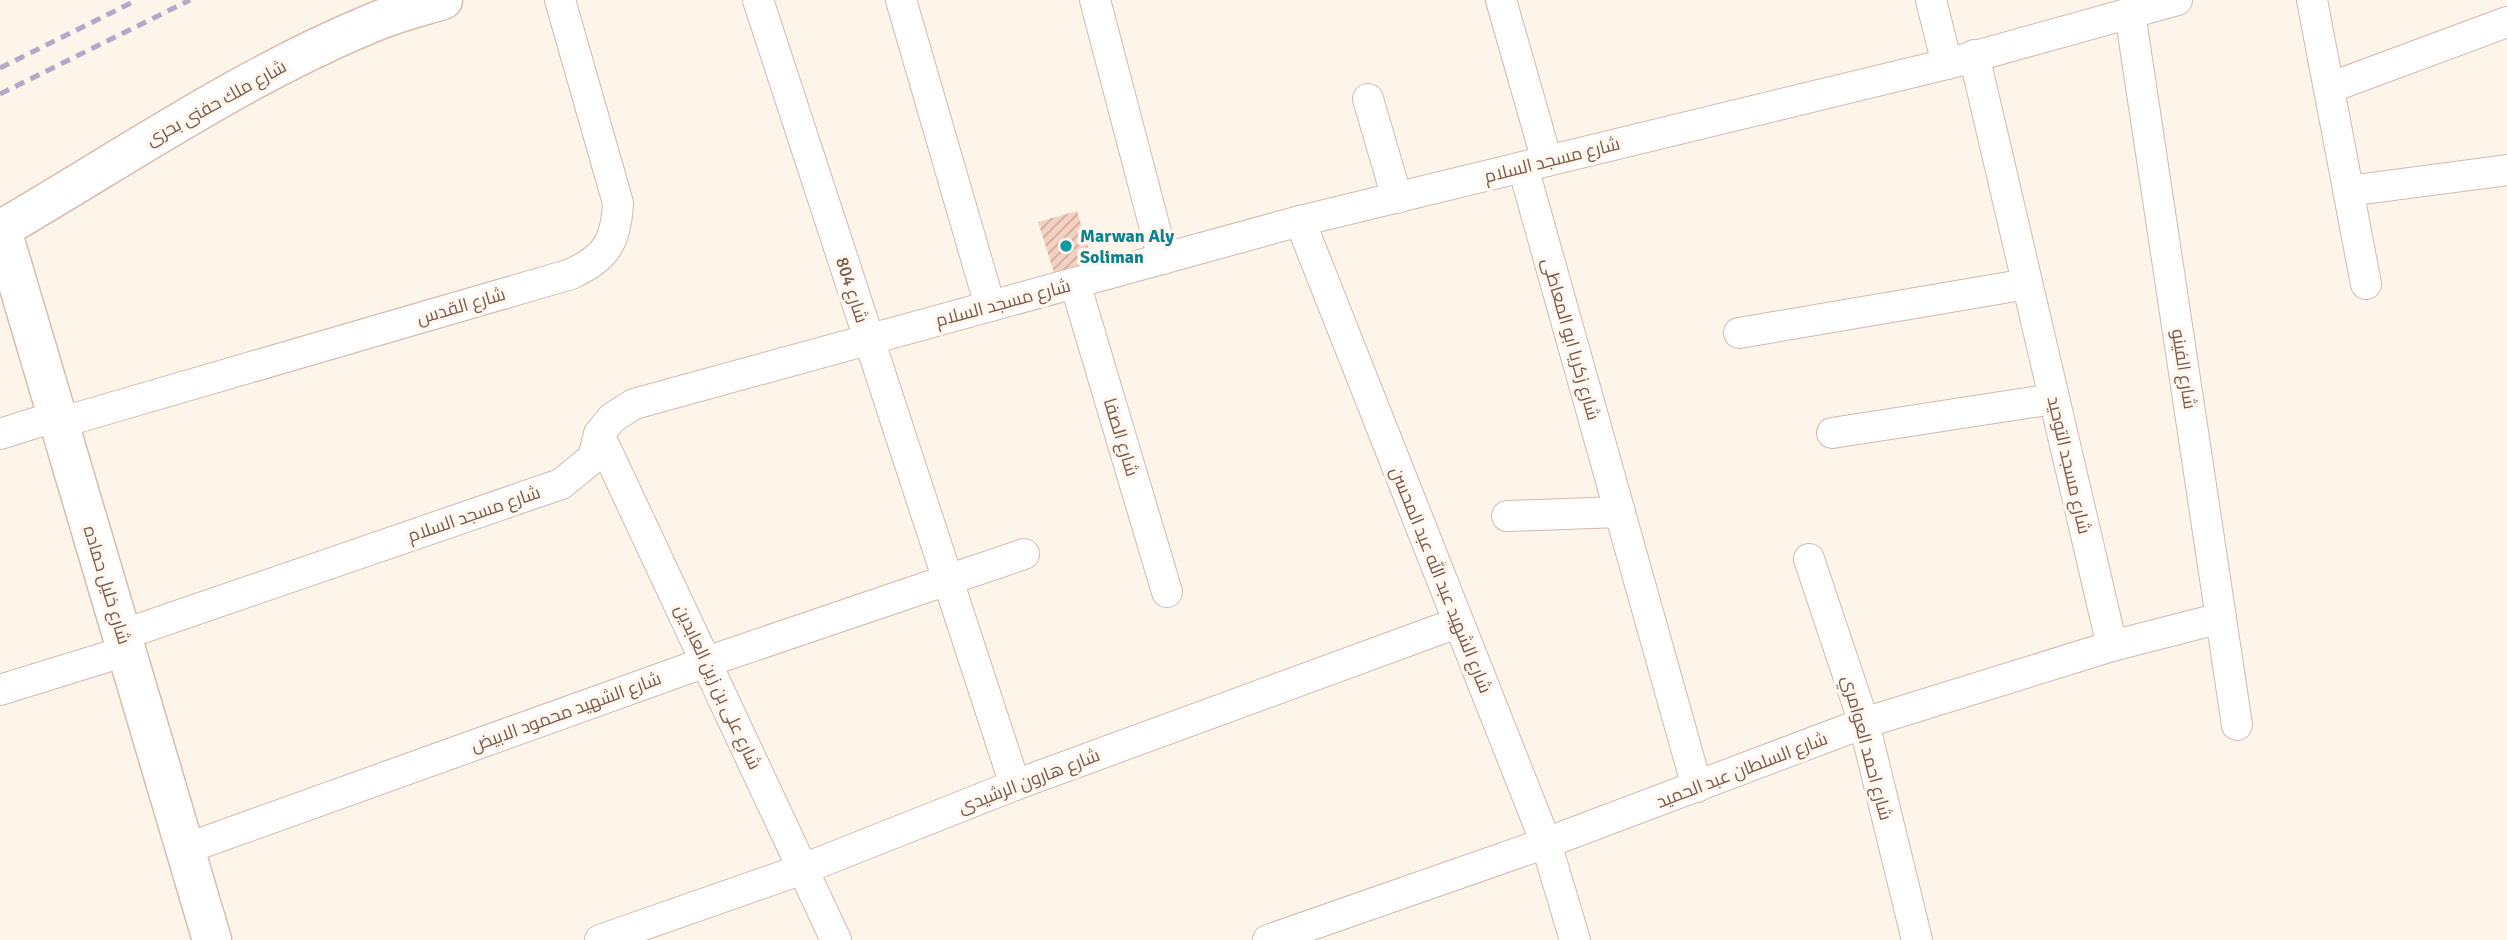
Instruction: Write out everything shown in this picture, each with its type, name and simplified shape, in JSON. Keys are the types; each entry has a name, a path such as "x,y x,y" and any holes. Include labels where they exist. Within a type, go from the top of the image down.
{"street":[{"name":"شارع ملك حفنى بحرى","path":"1,230 123,155 260,77 373,22 443,0"},
{"name":"شارع القدس","path":"0,434 58,420 571,274 592,264 608,247 617,226 618,203 560,0"},
{"name":"شارع 804","path":"758,0 1014,785"},
{"path":"901,0 990,306"},
{"path":"1095,0 1163,259"},
{"name":"شارع زكريا ابو المعاطى","path":"1502,0 1535,164 1620,512 1697,788"},
{"name":"شارع مسجد التوحيد","path":"1931,0 1960,59 2027,284 2112,646"},
{"name":"شارع مسجد السلام","path":"0,690 561,484 593,458 599,434 611,418 634,404 1300,221 1960,59 2177,0"},
{"path":"2312,0 2366,284"},
{"name":"شارع الفينو","path":"2130,13 2237,725"},
{"path":"2329,88 2507,22"},
{"path":"1368,99 1397,198"},
{"path":"2348,191 2507,170"},
{"name":"شارع الشهيد عبد الله عبد المحسن","path":"1300,221 1546,842 1575,940"},
{"name":"شارع خليل حماده","path":"1,230 212,940"},
{"name":"شارع الصفا","path":"1075,283 1167,592"},
{"path":"1739,333 2027,284"},
{"path":"1832,433 2053,399"},
{"name":"شارع على بن زين العابدين","path":"599,434 836,940"},
{"path":"1507,516 1620,512"},
{"path":"949,579 1024,554"},
{"name":"شارع احمد العوامري","path":"1809,559 1864,723 1917,940"},
{"name":"شارع الشهيد محمود الابيض","path":"185,849 706,662 949,579"},
{"name":"شارع السلطان عبد الحميد","path":"1268,940 1697,788 1864,723 2112,646 2221,618"},
{"name":"شارع هارون الرشيدى","path":"600,940 803,869 1014,785 1457,623"}],"building":[{"name":"Marwan Aly Soliman","path":"1077,211 1095,270 1057,282 1038,222"}],"railway":[{"path":"0,68 137,0"},
{"path":"0,94 190,0"}],"place":[{"name":"Marwan Aly Soliman","path":"1066,246"}]}
